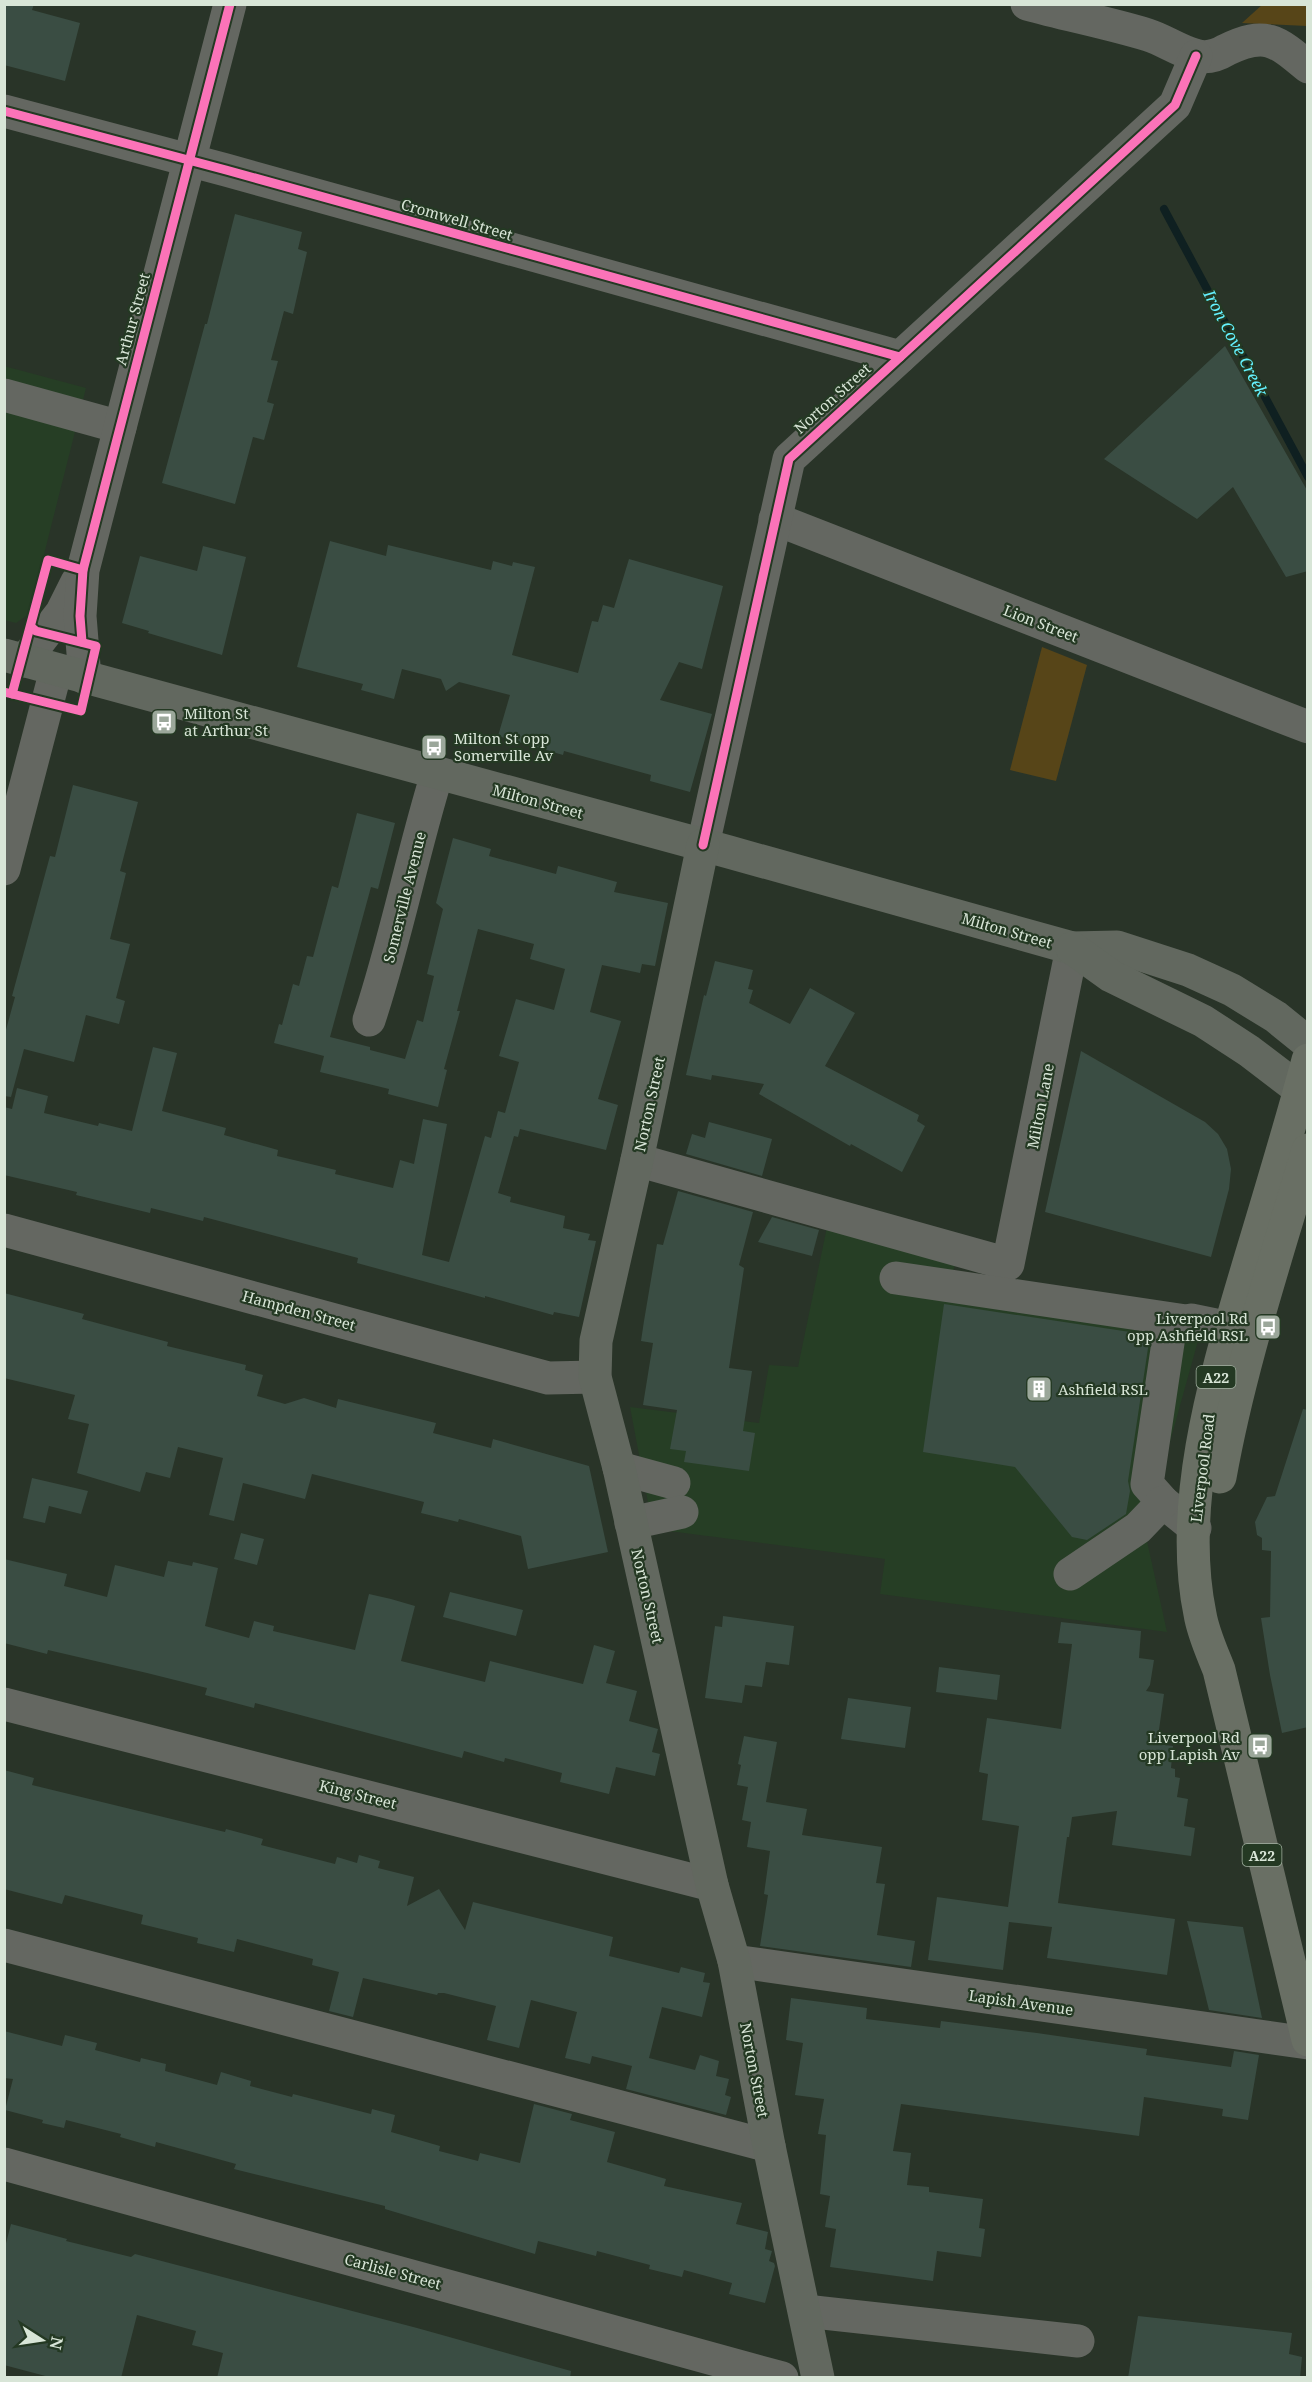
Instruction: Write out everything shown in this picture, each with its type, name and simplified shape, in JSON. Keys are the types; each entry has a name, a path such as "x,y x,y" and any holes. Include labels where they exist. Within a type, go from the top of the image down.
{"highway":[{"name":"Liverpool Road","path":"1305,1082 1219,1363 1205,1427 1197,1488 1194,1553 1200,1615 1219,1670 1308,2042"},
{"name":"Liverpool Road","path":"1219,1670 1215,1532 1219,1481 1229,1425 1251,1340 1308,1150"}],"main road":[{"name":"Milton Street","path":"14,658 1072,948 1117,946 1188,970 1232,990 1276,1017 1308,1043"},
{"name":"Norton Street","path":"703,845 637,1160 596,1341 595,1377 619,1468 712,1885 734,1960 769,2146 818,2378"},
{"name":"Milton Street","path":"1072,948 1111,976 1203,1021 1249,1052 1305,1082"},
{"path":"1286,1224 1308,1197"}],"street":[{"name":"Arthur Street","path":"4,869 70,674 80,616 83,570 230,4"},
{"path":"1027,4 1147,35 1196,56 1210,57 1245,41 1258,39 1273,42 1286,49 1308,67"},
{"name":"Norton Street","path":"703,845 789,459 1175,105 1196,56"},
{"name":"Cromwell Street","path":"4,111 900,357"},
{"path":"4,395 120,427"},
{"name":"Lion Street","path":"775,519 1308,727"},
{"name":"Arthur Street","path":"14,658 62,612 83,570"},
{"name":"Somerville Avenue","path":"369,1020 387,965 414,852 437,774"},
{"name":"Milton Lane","path":"637,1160 1008,1264 1072,948"},
{"name":"Hampden Street","path":"4,1230 548,1378 595,1377"},
{"path":"896,1278 1186,1321"},
{"path":"1070,1574 1138,1527 1155,1493 1169,1336 1177,1324 1191,1320 1230,1328"},
{"path":"619,1468 678,1497 631,1522"},
{"path":"1155,1493 1195,1528"},
{"name":"King Street","path":"4,1704 712,1885"},
{"path":"4,1945 769,2146"},
{"name":"Lapish Avenue","path":"734,1960 1308,2042"},
{"name":"Carlisle Street","path":"4,2164 782,2378"},
{"path":"805,2311 1078,2341"}],"shaded area":[{"path":"1263,4 1307,5 1307,26 1242,23"},
{"path":"4,366 86,388 29,614 16,623 4,620"},
{"path":"1042,647 1087,665 1056,781 1010,770"},
{"path":"828,1222 958,1257 952,1274 1206,1312 1145,1532 1167,1632 880,1594 885,1559 653,1529 630,1407 759,1423 769,1365 798,1367"}],"building":[{"path":"4,4 34,4 32,10 80,23 65,81 4,65"},
{"path":"235,214 302,232 298,249 307,252 293,314 284,311 271,360 278,361 267,402 274,404 264,440 253,437 235,504 162,483"},
{"path":"1225,346 1308,492 1308,571 1286,577 1233,487 1197,519 1104,459"},
{"path":"330,541 386,556 388,545 491,570 493,561 512,566 513,562 535,567 512,655 578,673 592,621 598,622 603,605 614,608 629,559 723,586 702,669 679,662 660,700 712,714 690,792 650,781 651,775 564,751 563,755 498,736 510,695 459,682 446,691 441,679 402,669 394,699 361,690 363,684 297,667"},
{"path":"203,546 246,557 222,655 122,623 140,556 197,571"},
{"path":"73,785 138,802 120,871 126,873 110,939 130,944 116,998 125,1001 119,1024 86,1015 74,1062 24,1049 11,1097 4,1096 4,1037 15,997 12,996 50,856 55,857"},
{"path":"357,813 395,823 378,889 371,887 330,1037 370,1047 370,1050 405,1059 417,1020 423,1022 434,976 427,974 443,909 436,903 453,838 491,849 489,856 556,874 558,866 617,882 614,892 668,903 655,966 642,964 640,973 602,965 590,1012 621,1021 598,1099 618,1105 606,1150 520,1129 518,1137 514,1136 498,1193 511,1197 510,1202 565,1216 563,1228 590,1234 588,1240 596,1241 579,1317 554,1312 553,1315 485,1296 485,1298 357,1263 358,1258 204,1217 203,1221 151,1208 150,1213 76,1195 77,1192 4,1175 4,1107 12,1109 17,1088 48,1096 44,1113 98,1126 99,1123 132,1131 153,1047 177,1053 162,1111 226,1128 224,1135 278,1150 277,1156 336,1170 335,1174 393,1188 400,1160 414,1164 423,1119 447,1124 422,1255 449,1262 485,1136 491,1138 498,1111 505,1113 519,1062 499,1056 516,999 554,1010 565,969 530,959 534,944 478,929 457,1011 460,1011 444,1069 447,1070 438,1107 388,1094 389,1089 320,1072 324,1056 274,1043 279,1024 282,1025 293,984 299,986 307,956 313,957 332,886 338,888"},
{"path":"715,961 753,970 748,989 753,990 749,1003 790,1024 810,988 855,1013 825,1066 919,1115 917,1121 925,1126 902,1172 851,1144 850,1146 759,1094 764,1084 712,1075 711,1080 686,1075 704,995 706,996"},
{"path":"1081,1051 1205,1122 1218,1134 1227,1149 1231,1169 1229,1189 1211,1257 1045,1212"},
{"path":"709,1122 772,1139 762,1176 686,1154 692,1134 705,1138"},
{"path":"678,1191 753,1212 739,1265 744,1268 729,1368 752,1371 743,1431 755,1433 749,1471 684,1462 686,1451 670,1449 677,1410 643,1405 653,1343 641,1341 644,1321 657,1244 663,1245"},
{"path":"772,1217 819,1230 812,1256 758,1242"},
{"path":"4,1293 84,1314 82,1319 168,1342 167,1346 246,1365 245,1370 263,1375 257,1396 285,1404 304,1398 336,1408 338,1399 436,1423 433,1433 491,1448 493,1439 589,1466 608,1552 528,1569 521,1536 459,1519 458,1522 421,1513 424,1502 312,1474 305,1499 243,1483 234,1521 209,1515 223,1458 178,1447 170,1478 146,1472 140,1492 77,1473 89,1424 68,1419 75,1395 4,1378"},
{"name":"Ashfield RSL","path":"944,1304 1150,1335 1128,1481 1130,1491 1126,1514 1087,1540 1072,1537 1015,1467 923,1452"},
{"path":"1303,1409 1308,1410 1308,1727 1282,1733 1261,1618 1270,1617 1271,1551 1262,1550 1262,1538 1257,1535 1255,1522 1267,1497 1275,1496"},
{"path":"32,1478 88,1491 81,1514 49,1506 45,1523 23,1518"},
{"path":"241,1533 264,1539 257,1565 234,1559"},
{"path":"4,1559 67,1574 64,1586 107,1597 115,1565 164,1577 168,1561 192,1566 193,1562 218,1568 205,1626 249,1638 254,1621 274,1626 273,1631 355,1650 369,1594 391,1599 415,1606 401,1661 485,1682 490,1661 583,1684 594,1645 615,1651 606,1683 637,1691 629,1721 658,1729 652,1752 660,1754 655,1776 616,1767 609,1794 560,1782 562,1773 505,1758 504,1762 464,1751 462,1758 255,1703 254,1708 205,1695 207,1688 48,1650 47,1654 4,1643"},
{"path":"450,1592 523,1610 516,1636 443,1617"},
{"path":"723,1616 794,1626 789,1665 766,1662 762,1687 745,1685 742,1703 705,1698 715,1626 722,1627"},
{"path":"1061,1622 1141,1631 1139,1658 1154,1660 1150,1685 1146,1691 1164,1694 1157,1744 1173,1746 1171,1768 1175,1769 1175,1777 1180,1778 1177,1797 1188,1799 1184,1826 1195,1828 1191,1856 1112,1845 1117,1811 1072,1817 1058,1903 1175,1919 1167,1975 1047,1958 1052,1927 1009,1922 1003,1970 928,1960 937,1897 1008,1907 1019,1826 982,1820 988,1774 979,1772 987,1718 1061,1729 1072,1644 1058,1643"},
{"path":"939,1667 1000,1675 997,1700 936,1692"},
{"path":"848,1698 911,1707 905,1748 841,1739"},
{"path":"744,1736 777,1742 766,1802 807,1809 802,1835 882,1847 876,1883 885,1884 877,1935 915,1941 911,1967 760,1946 768,1895 764,1894 770,1851 747,1847 751,1822 742,1820 748,1787 737,1785 741,1765 738,1764"},
{"path":"4,1770 34,1778 32,1785 225,1832 226,1829 263,1839 261,1845 335,1864 337,1857 357,1863 359,1855 380,1861 378,1868 414,1877 407,1906 439,1889 465,1930 473,1902 613,1937 609,1956 679,1973 681,1967 705,1973 703,1982 710,1983 702,2017 662,2007 649,2058 695,2070 700,2055 719,2061 716,2076 729,2079 725,2095 731,2097 726,2115 626,2089 632,2066 592,2056 590,2064 565,2058 577,2012 531,2000 519,2048 487,2040 496,2006 444,1993 437,1995 363,1978 353,2017 329,2011 339,1972 312,1965 313,1959 237,1939 234,1952 197,1943 198,1938 141,1924 143,1915 65,1895 62,1904 4,1889"},
{"path":"1187,1921 1243,1927 1262,2018 1209,2010"},
{"path":"791,1998 867,2008 866,2019 940,2028 941,2021 1037,2033 1147,2049 1146,2055 1231,2067 1234,2051 1259,2055 1248,2120 1222,2116 1223,2109 1144,2097 1139,2136 901,2104 893,2151 911,2153 907,2185 929,2187 929,2192 983,2199 979,2228 985,2229 981,2257 937,2251 933,2281 830,2267 836,2229 825,2227 830,2196 820,2194 826,2135 818,2134 824,2099 795,2095 803,2043 786,2040"},
{"path":"4,2031 62,2046 65,2035 97,2043 95,2050 140,2062 141,2058 166,2064 165,2071 217,2085 221,2072 251,2081 250,2086 292,2097 293,2094 371,2114 372,2109 395,2115 391,2132 440,2146 439,2151 478,2161 480,2153 520,2163 534,2104 572,2114 570,2120 615,2132 607,2162 666,2179 664,2186 742,2203 736,2224 768,2232 765,2249 772,2251 769,2261 775,2266 765,2303 729,2294 732,2283 684,2270 682,2277 649,2269 650,2265 597,2251 596,2256 538,2241 535,2254 385,2209 385,2206 234,2169 236,2164 156,2142 155,2147 120,2137 121,2134 66,2120 64,2128 5,2110 13,2079 4,2078"},
{"path":"11,2224 67,2239 66,2241 131,2257 135,2254 417,2328 571,2371 570,2378 217,2378 223,2353 192,2345 196,2331 137,2315 121,2378 53,2378 4,2365 4,2251"},
{"path":"1138,2316 1292,2333 1289,2354 1302,2357 1300,2378 1128,2378"}],"waterway":[{"name":"Iron Cove Creek","path":"1164,209 1308,477"}],"cycle path":[{"path":"82,642 80,616 83,570 230,4"},
{"path":"703,845 789,459 1175,105 1196,56"},
{"path":"4,111 226,170 900,357"},
{"path":"12,694 48,560 83,570"},
{"path":"4,692 81,711 96,646 36,631 31,627"}],"place":[{"name":"Milton St at Arthur St","path":"164,722"},
{"name":"Milton St opp Somerville Av","path":"434,747"},
{"name":"Liverpool Rd opp Ashfield RSL","path":"1268,1327"},
{"name":"Ashfield RSL","path":"1039,1389"},
{"name":"Liverpool Rd opp Lapish Av","path":"1260,1746"}]}
